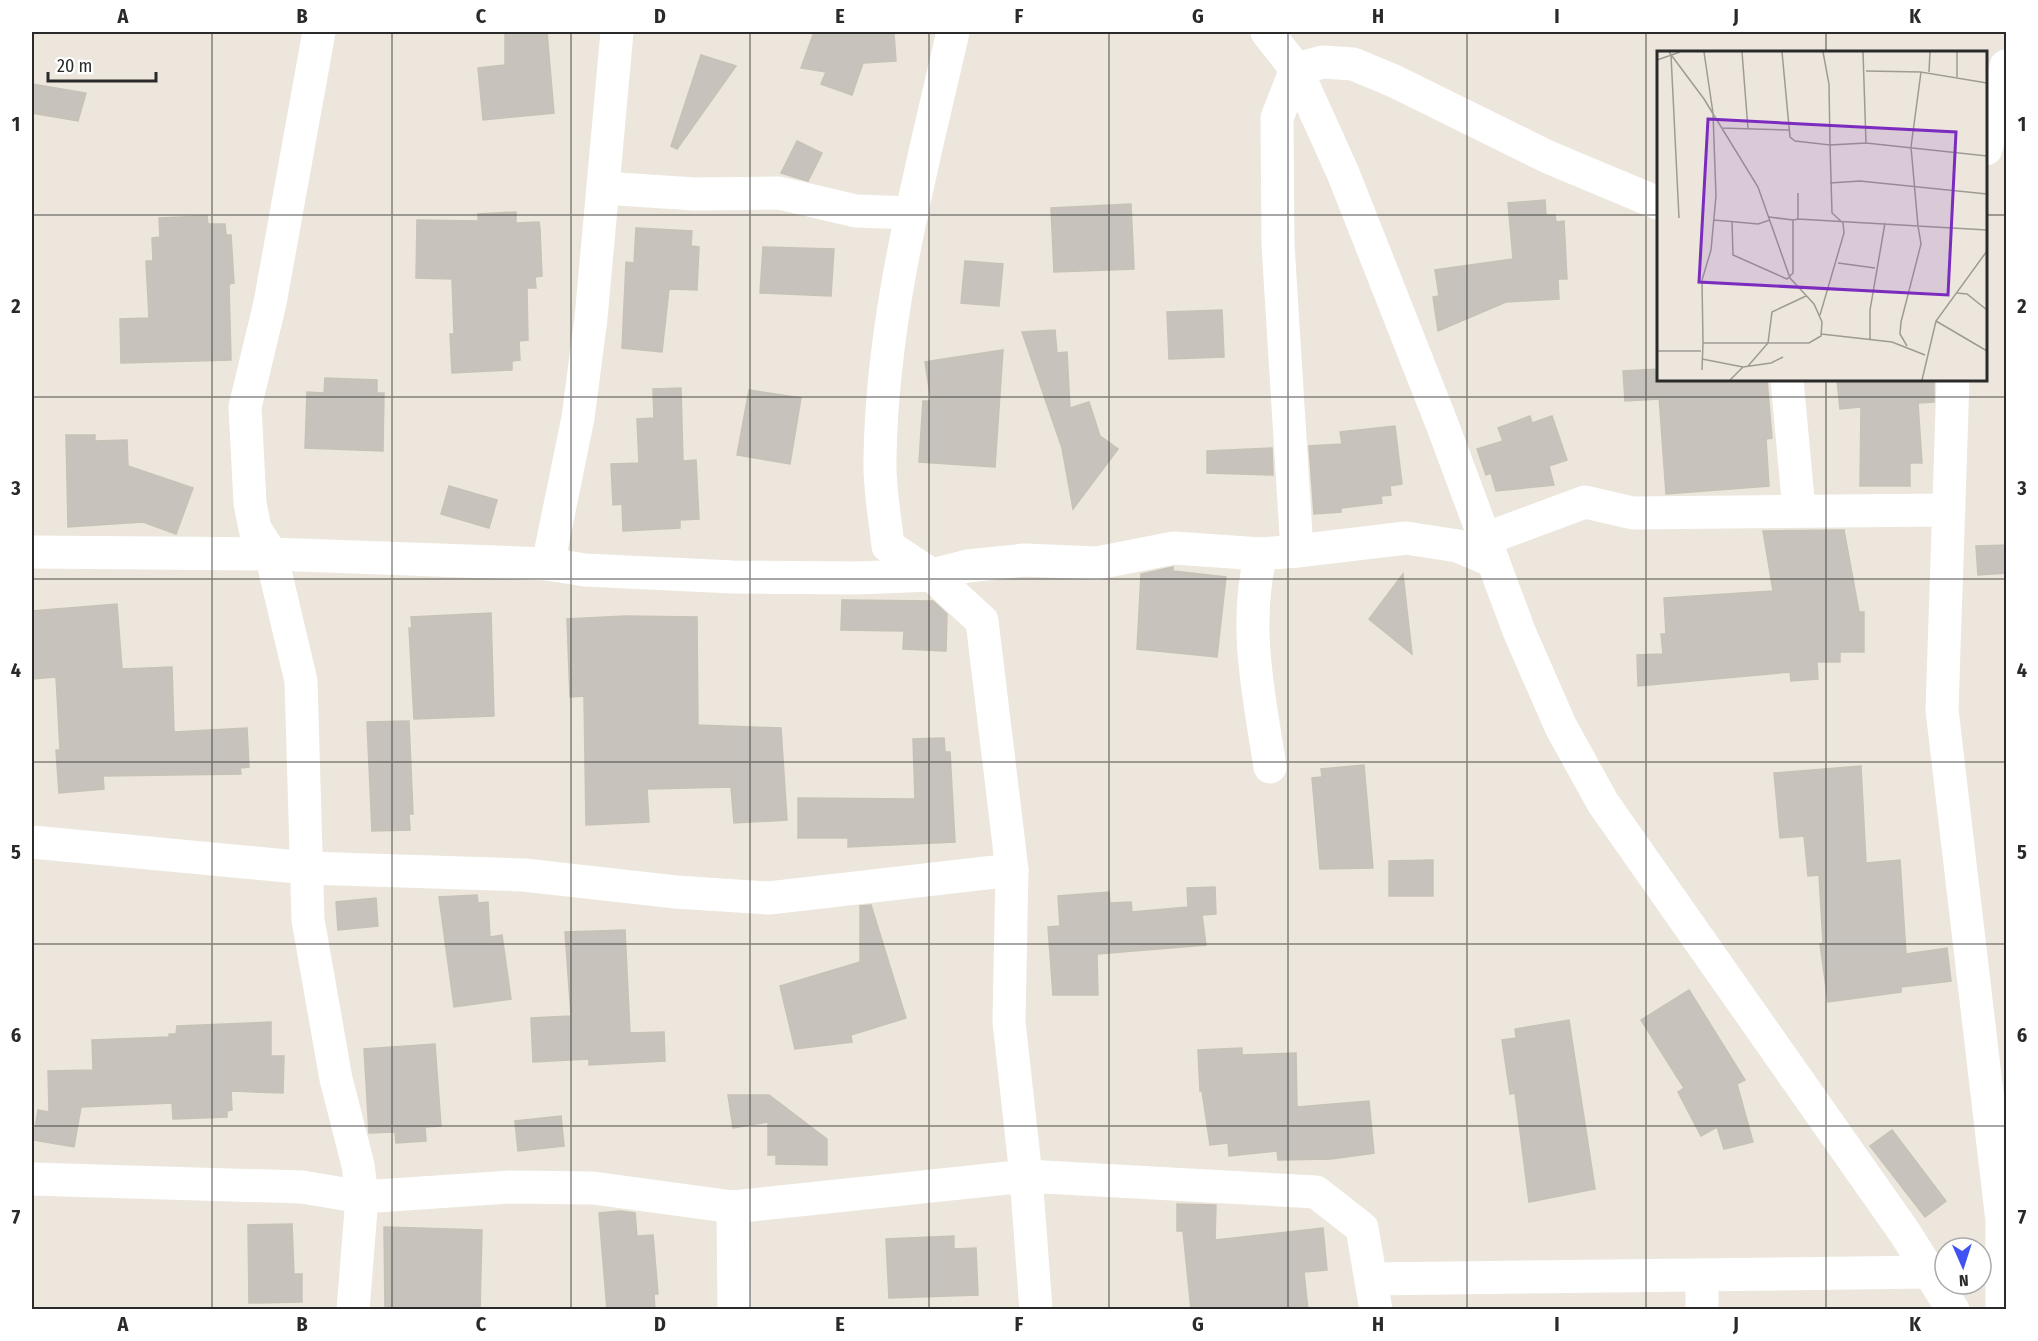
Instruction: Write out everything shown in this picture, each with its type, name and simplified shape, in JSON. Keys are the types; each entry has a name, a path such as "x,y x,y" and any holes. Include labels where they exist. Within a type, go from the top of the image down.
{"street":[{"path":"319,32 270,303 245,407 250,502 255,529 271,554 301,681 308,920 336,1079 358,1165 362,1197 353,1310"},
{"path":"548,564 578,418 591,318 617,32"},
{"path":"953,32 890,321 880,461 888,546 932,575 982,621 1012,870 1009,1022 1026,1176 1036,1310"},
{"path":"1267,32 1296,69 1343,173 1519,631 1561,727 1603,803 1891,1213 1953,1310"},
{"path":"1296,69 1323,62 1353,64 1394,81 1548,157 1657,202"},
{"path":"1987,145 2007,66"},
{"path":"1296,69 1277,118 1277,141 1278,245 1297,551"},
{"path":"603,188 695,194 779,193 856,211 912,213"},
{"path":"1787,381 1799,510"},
{"path":"1953,381 1942,710 2002,1221 2002,1310"},
{"path":"32,552 271,554 548,564 585,570 733,577 857,578 932,575 968,566 1025,560 1096,563 1119,561 1174,548 1261,554 1406,538 1489,550 1585,502 1634,513 1949,510"},
{"path":"1261,554 1253,586 1252,643 1270,767"},
{"path":"32,842 308,868 524,874 676,892 769,898 1012,870"},
{"path":"32,1179 302,1187 362,1197 511,1187 593,1188 733,1207 1026,1176 1316,1192 1362,1228 1374,1294 1702,1275 1930,1272"},
{"path":"733,1207 734,1310"},
{"path":"1702,1275 1702,1310"}],"building":[{"path":"505,32 547,32 554,113 483,120 478,68 505,65"},
{"path":"814,32 894,33 896,61 863,63 852,95 821,84 826,72 801,68"},
{"path":"701,55 736,66 677,149 671,146"},
{"path":"32,84 86,93 78,121 32,113"},
{"path":"797,141 822,153 808,181 781,173"},
{"path":"1545,200 1546,215 1555,215 1556,222 1564,221 1567,279 1558,279 1559,299 1506,302 1438,331 1433,297 1439,296 1435,270 1513,259 1508,203"},
{"path":"1131,204 1134,269 1054,272 1051,208"},
{"path":"516,212 516,223 539,222 540,229 542,276 535,277 536,288 527,288 528,340 519,341 520,360 512,361 512,370 452,373 450,334 454,334 452,279 416,278 417,220 478,221 478,214"},
{"path":"207,216 208,224 225,224 226,235 231,235 234,283 229,284 231,360 121,363 120,319 149,318 146,261 153,261 152,238 160,237 159,218"},
{"path":"636,228 692,231 691,246 699,247 697,290 669,289 662,352 622,348 626,262 634,263"},
{"path":"763,247 834,249 831,296 760,293"},
{"path":"965,261 1003,264 999,306 961,303"},
{"path":"1222,310 1224,357 1169,359 1167,312"},
{"path":"1055,330 1057,353 1067,352 1070,408 1089,402 1100,436 1118,449 1073,509 1062,448 1022,332"},
{"path":"1003,350 995,467 919,462 923,401 931,401 925,362"},
{"path":"1657,369 1657,381 1767,381 1772,438 1766,439 1769,486 1666,494 1659,396 1659,399 1625,401 1623,371"},
{"path":"325,378 377,380 377,393 384,393 383,451 305,448 307,392 324,393"},
{"path":"1837,381 1934,381 1934,402 1918,403 1922,463 1910,463 1910,486 1860,486 1861,407 1840,409"},
{"path":"681,388 683,461 696,460 699,519 680,520 680,528 623,531 622,504 613,505 611,464 639,463 637,419 654,418 653,389"},
{"path":"749,390 801,398 790,464 737,455"},
{"path":"1530,416 1532,423 1552,416 1567,460 1549,466 1554,485 1496,491 1491,473 1486,475 1477,449 1503,441 1498,428"},
{"path":"1395,426 1402,484 1390,486 1391,495 1381,496 1382,503 1341,508 1341,512 1314,514 1309,446 1342,444 1340,432"},
{"path":"66,435 95,435 95,441 127,440 128,466 193,488 176,534 143,522 68,527"},
{"path":"1272,448 1273,475 1207,473 1207,451"},
{"path":"449,486 497,500 489,528 441,514"},
{"path":"1844,530 1859,612 1864,612 1864,652 1840,652 1840,662 1817,662 1818,679 1791,681 1790,672 1638,686 1637,655 1663,654 1661,634 1666,634 1664,598 1773,591 1763,531"},
{"path":"2007,545 2007,573 1978,575 1976,546"},
{"path":"1173,567 1173,571 1226,577 1217,657 1137,649 1141,574"},
{"path":"1403,574 1412,654 1369,619"},
{"path":"842,600 933,601 947,614 946,651 903,649 904,631 841,630"},
{"path":"117,604 122,669 172,667 174,732 247,728 249,767 240,768 241,774 103,776 104,789 59,793 56,750 60,750 56,677 32,679 32,611"},
{"path":"491,613 494,716 414,719 409,628 412,628 411,617"},
{"path":"625,616 697,617 698,725 781,728 787,820 734,823 731,787 647,789 649,822 586,825 584,696 570,697 567,619"},
{"path":"409,721 413,814 409,814 410,830 372,831 367,722"},
{"path":"944,738 945,752 950,752 955,842 848,847 848,838 798,838 798,798 915,799 913,739"},
{"path":"1364,765 1373,868 1320,869 1312,778 1322,777 1321,769"},
{"path":"1861,766 1866,863 1900,860 1906,954 1947,948 1951,981 1901,987 1901,992 1828,1002 1820,944 1823,943 1819,875 1808,876 1804,836 1780,838 1774,773"},
{"path":"1433,860 1433,896 1389,896 1389,861"},
{"path":"1215,887 1216,914 1202,915 1206,945 1097,954 1098,995 1053,995 1048,927 1060,926 1058,896 1109,892 1110,903 1131,902 1132,912 1188,907 1187,888"},
{"path":"477,895 478,903 488,902 490,937 502,935 511,999 454,1007 439,897"},
{"path":"376,898 378,926 338,930 336,902"},
{"path":"871,905 906,1018 851,1035 852,1042 795,1049 780,986 860,962 860,906"},
{"path":"625,930 630,1033 664,1032 665,1061 589,1065 589,1059 533,1062 531,1018 571,1016 565,932"},
{"path":"1689,990 1745,1080 1737,1084 1753,1142 1724,1149 1717,1127 1701,1136 1678,1092 1684,1088 1641,1020"},
{"path":"1569,1020 1595,1189 1529,1202 1515,1093 1510,1094 1502,1040 1516,1038 1515,1029"},
{"path":"271,1022 271,1056 284,1056 283,1093 231,1091 232,1110 227,1111 227,1117 173,1119 172,1103 81,1107 74,1147 33,1140 38,1110 49,1112 48,1071 93,1070 92,1040 169,1037 169,1034 176,1034 177,1026"},
{"path":"435,1044 441,1126 425,1127 426,1141 396,1143 395,1132 369,1133 364,1049"},
{"path":"1242,1048 1242,1055 1296,1053 1297,1107 1369,1101 1374,1153 1331,1159 1278,1160 1277,1151 1229,1156 1228,1143 1210,1145 1202,1091 1200,1091 1198,1050"},
{"path":"728,1095 769,1095 827,1139 827,1165 776,1164 776,1155 768,1155 768,1122 733,1128"},
{"path":"561,1116 564,1146 518,1151 515,1121"},
{"path":"1892,1130 1946,1201 1925,1217 1870,1146"},
{"path":"1177,1204 1216,1205 1215,1240 1323,1228 1327,1270 1304,1272 1308,1310 1191,1310 1183,1231 1177,1231"},
{"path":"620,1211 635,1213 637,1236 653,1235 658,1294 654,1294 655,1310 607,1310 599,1213"},
{"path":"292,1224 294,1274 302,1274 302,1302 249,1303 248,1225"},
{"path":"384,1227 482,1230 480,1310 385,1310"},
{"path":"954,1236 954,1249 976,1248 978,1295 889,1298 886,1239"}]}
